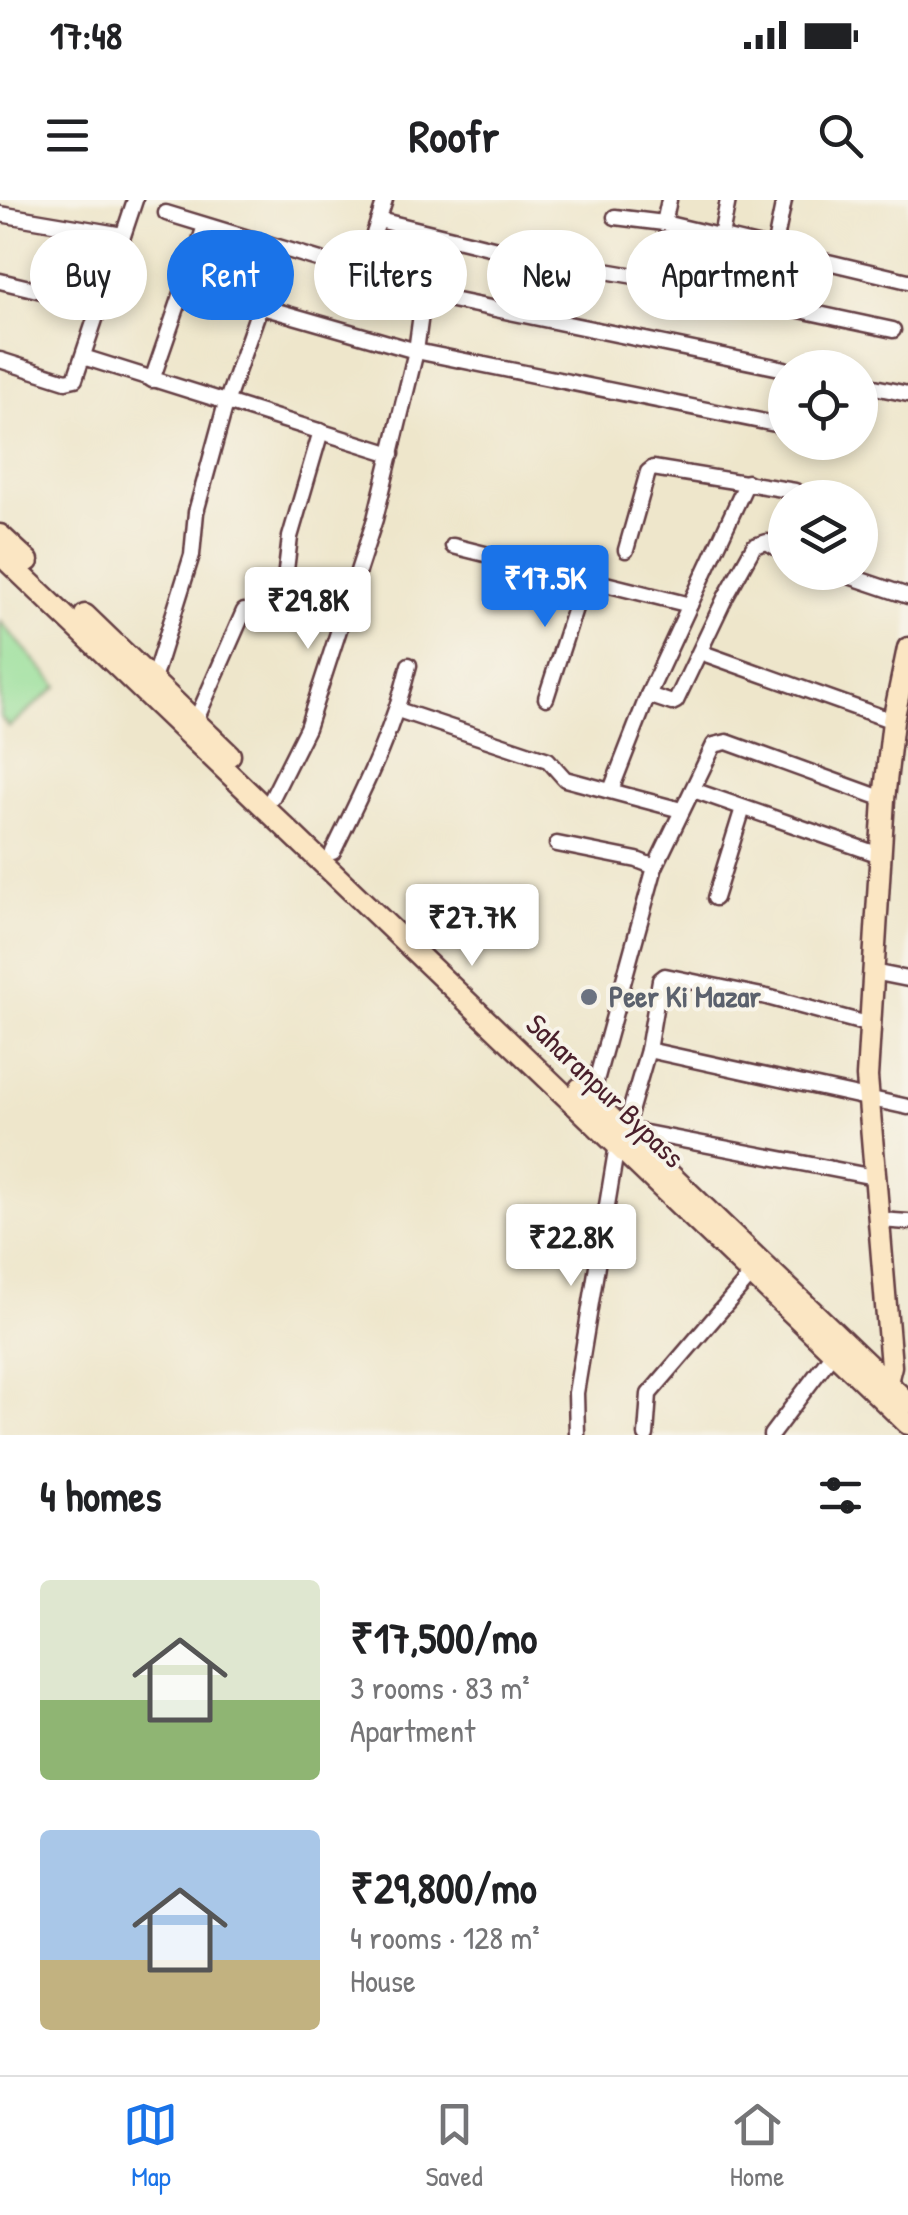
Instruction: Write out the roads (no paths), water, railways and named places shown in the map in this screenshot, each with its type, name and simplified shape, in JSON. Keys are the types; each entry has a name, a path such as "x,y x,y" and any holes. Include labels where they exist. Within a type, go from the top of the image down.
{"main road":[{"path":"0,535 591,1098 621,1137 882,1388 908,1402"},
{"name":"Saharanpur Bypass","path":"0,554 621,1137 833,1354 882,1388 908,1424"},
{"path":"882,1388 891,1366 867,1097 884,799 893,721 903,692 907,653"}],"street":[{"path":"126,230 136,200"},
{"path":"376,230 385,200"},
{"path":"664,223 669,200"},
{"path":"722,230 728,200"},
{"path":"778,230 784,200"},
{"path":"0,214 94,230"},
{"path":"166,214 218,230"},
{"path":"615,218 695,230"},
{"path":"379,220 546,260 893,330"},
{"path":"152,380 205,226"},
{"path":"833,263 908,281"},
{"path":"0,281 30,288"},
{"path":"467,301 768,364"},
{"path":"294,316 416,350 768,422"},
{"path":"0,360 66,382 76,376 95,320"},
{"path":"154,680 192,555 196,512 226,403 254,320"},
{"path":"272,798 306,728 375,519 420,320"},
{"path":"83,357 392,454"},
{"path":"878,388 908,394"},
{"path":"284,587 290,538 321,430"},
{"path":"626,550 650,470 768,486"},
{"path":"612,790 648,695 747,482"},
{"path":"648,695 675,703 754,546 768,543"},
{"path":"452,546 690,605"},
{"path":"546,698 585,577"},
{"path":"878,586 908,596"},
{"path":"196,720 244,611"},
{"path":"700,652 893,721"},
{"path":"333,852 398,710 409,665"},
{"path":"398,710 548,760 565,780 681,810"},
{"path":"591,1098 654,866 714,745 720,741 795,764 884,799"},
{"path":"693,790 880,855"},
{"path":"715,898 743,808"},
{"path":"557,844 654,866"},
{"path":"872,972 908,979"},
{"path":"577,1435 576,1393 621,1137 648,1050 660,980 670,975 871,1024"},
{"path":"648,1050 908,1107"},
{"path":"621,1137 874,1178"},
{"path":"880,1220 908,1222"},
{"path":"646,1435 649,1394 752,1274"},
{"path":"771,1435 833,1354"}],"place":[{"name":"Peer Ki Mazar","path":"589,997"}]}
